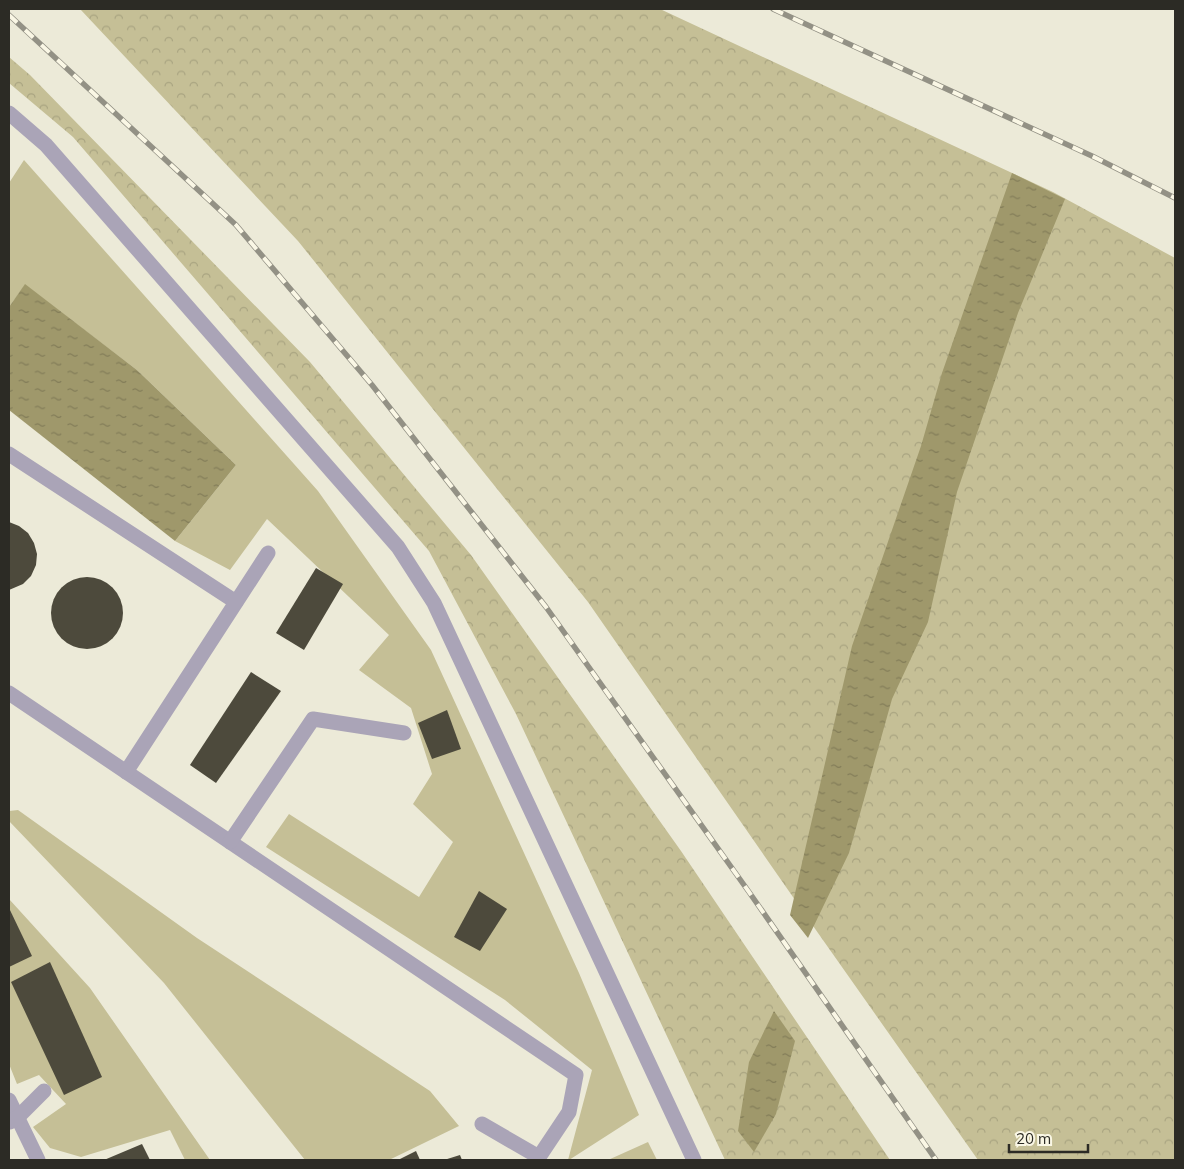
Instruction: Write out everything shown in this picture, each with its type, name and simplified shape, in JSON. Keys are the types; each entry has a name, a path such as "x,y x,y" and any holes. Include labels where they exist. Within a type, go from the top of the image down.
{"street":[{"path":"9,113 46,145 398,547 434,603 694,1160"},
{"path":"9,454 236,602"},
{"path":"126,772 268,553"},
{"path":"9,694 576,1075 569,1112 538,1157 482,1124"},
{"path":"230,842 313,720 404,733"},
{"path":"13,1120 44,1091"},
{"path":"9,1100 13,1120 38,1160"},
{"path":"517,1145 518,1160"}],"green space":[{"path":"80,9 660,9 1053,192 1175,258 1175,1160 978,1160 588,602 298,241"},
{"path":"9,57 30,75 310,362 471,555 681,851 890,1160 725,1160 516,714 429,551 73,137 9,83"},
{"path":"24,160 318,491 431,650 579,973 639,1115 569,1160 592,1070 505,1000 266,847 289,814 419,897 453,842 413,804 432,774 411,708 359,670 389,635 267,519 230,570 175,541 236,465 137,370 25,285 9,307 9,183"},
{"path":"18,810 197,938 430,1091 459,1126 389,1160 305,1160 164,983 9,821 9,811"},
{"path":"9,899 90,988 210,1160 185,1160 170,1130 81,1157 50,1148 33,1127 66,1104 39,1075 17,1084 9,1064"},
{"path":"648,1142 657,1160 608,1160"}],"water":[{"path":"1012,173 1065,199 1018,313 957,492 928,622 892,699 849,853 808,938 790,915 852,646 921,446 942,373"},
{"path":"25,284 137,370 236,465 175,541 9,410 9,307"},
{"path":"774,1011 795,1041 776,1114 754,1152 738,1131 749,1062"}],"building":[{"path":"9,522 19,526 28,533 34,543 37,554 36,565 31,576 23,584 9,590"},
{"path":"316,568 343,584 304,650 276,633"},
{"path":"87,577 107,583 117,593 123,613 117,633 107,643 87,649 67,643 57,633 51,613 57,593 67,583"},
{"path":"251,672 281,691 216,783 190,765"},
{"path":"447,710 461,749 432,759 418,723"},
{"path":"479,891 507,909 480,951 454,937"},
{"path":"9,908 32,956 9,967"},
{"path":"50,962 102,1077 64,1095 11,982"},
{"path":"142,1144 150,1160 104,1160"},
{"path":"416,1151 420,1160 398,1160"},
{"path":"460,1155 462,1160 444,1160"}],"railway":[{"path":"773,9 1092,156 1175,198"},
{"path":"9,15 236,225 372,385 546,607 749,892 936,1160"}]}
